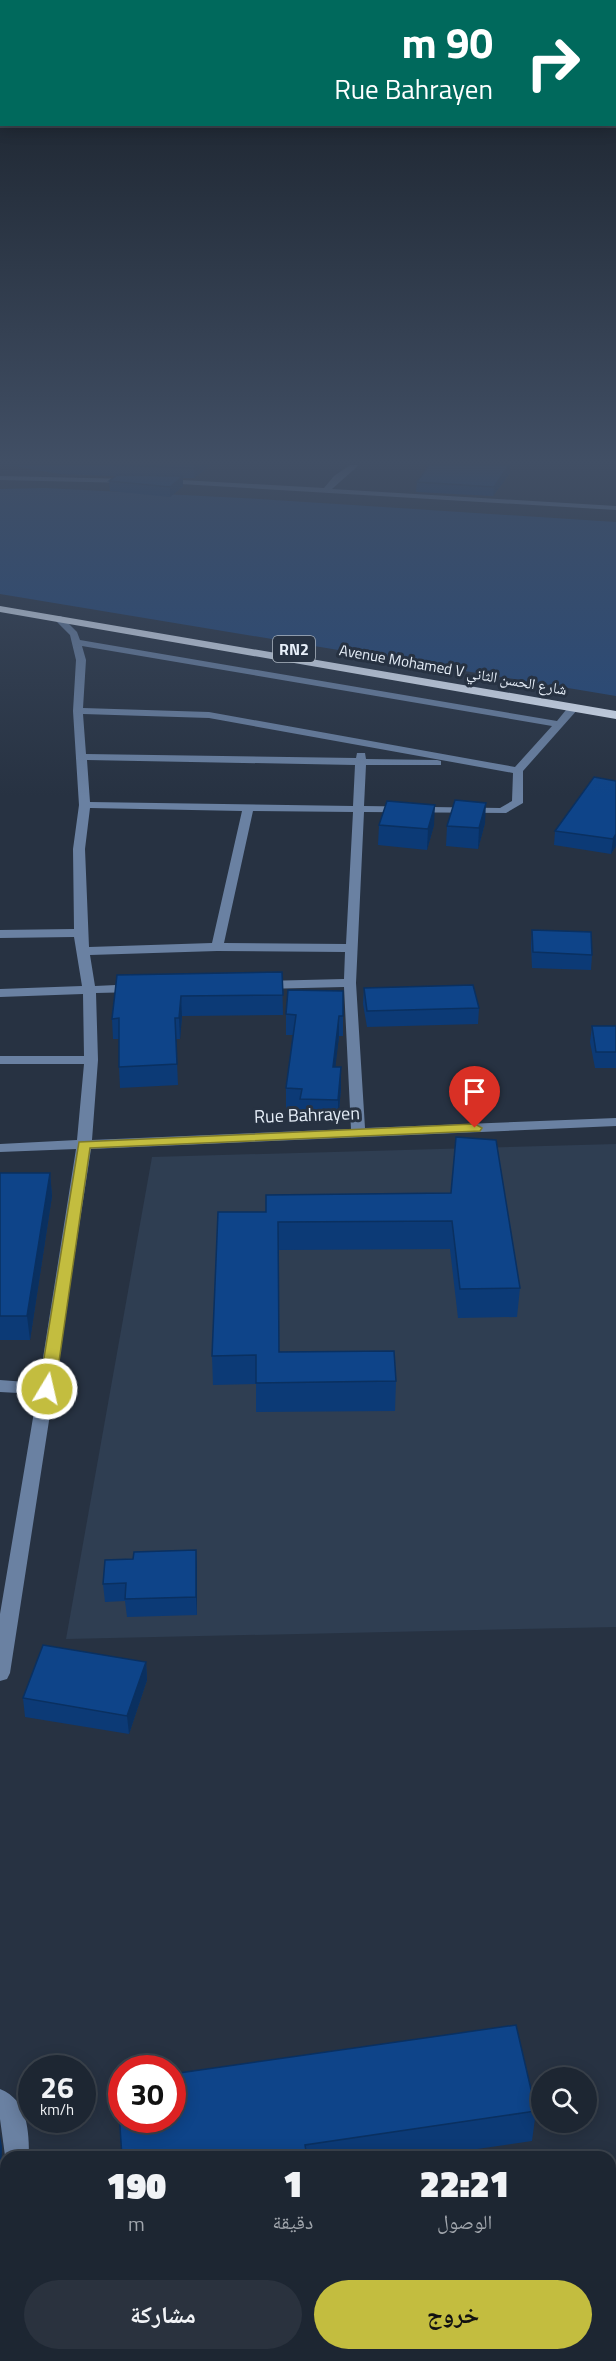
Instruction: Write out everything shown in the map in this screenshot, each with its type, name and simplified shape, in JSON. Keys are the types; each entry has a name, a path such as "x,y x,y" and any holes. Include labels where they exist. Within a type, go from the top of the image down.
{"highway":[{"name":"Avenue Mohamed V شارع الحسن الثاني","path":"0,600 616,703"},
{"name":"Avenue Mohamed V شارع الحسن الثاني","path":"0,609 616,715"}],"street":[{"path":"0,1673 7,1583 47,1389 84,1145 91,1060 89,989 80,933 79,849 85,805 78,711 81,660 74,634 58,618"},
{"path":"76,642 558,724"},
{"path":"85,805 502,811 517,803 518,771 574,707"},
{"path":"78,711 209,715 518,771"},
{"path":"358,1132 350,983 361,742"},
{"path":"80,757 478,763"},
{"path":"217,947 248,807"},
{"path":"0,934 80,933"},
{"path":"82,951 217,947 352,948"},
{"path":"255,985 350,983"},
{"path":"0,993 148,987"},
{"path":"0,1060 91,1060"},
{"name":"Rue Bahrayen","path":"0,1148 616,1122"},
{"path":"0,1386 47,1389"},
{"path":"0,2101 4,2103 14,2121 16,2151"}],"shaded area":[{"path":"0,575 616,575 616,696 0,594"},
{"path":"616,1144 616,1627 66,1639 152,1157"}],"building":[{"path":"594,777 616,781 616,834 613,839 555,831"},
{"path":"455,800 486,803 479,828 447,826"},
{"path":"387,801 435,805 428,829 379,825"},
{"path":"532,930 591,932 592,955 533,952"},
{"path":"282,972 283,995 181,996 179,1018 175,1018 177,1064 119,1067 119,1018 112,1019 117,975"},
{"path":"473,985 479,1008 367,1011 364,988"},
{"path":"288,990 343,991 343,1016 339,1016 333,1067 341,1067 338,1100 300,1099 302,1089 286,1088 296,1015 286,1014"},
{"path":"592,1026 616,1026 616,1052 596,1052"},
{"path":"456,1137 496,1140 520,1288 460,1289 452,1221 278,1222 279,1352 394,1351 396,1381 256,1383 256,1355 212,1356 218,1212 266,1212 266,1195 451,1193"},
{"path":"0,1173 50,1173 27,1316 0,1316"},
{"path":"196,1550 196,1597 125,1599 126,1583 103,1584 105,1560 133,1559 134,1552"},
{"path":"43,1645 146,1662 127,1716 23,1698"},
{"path":"516,2025 531,2090 531,2112 305,2145 306,2151 122,2151 120,2133 186,2133 186,2072"}],"route":[{"path":"47,1389 84,1145 475,1128"}]}
